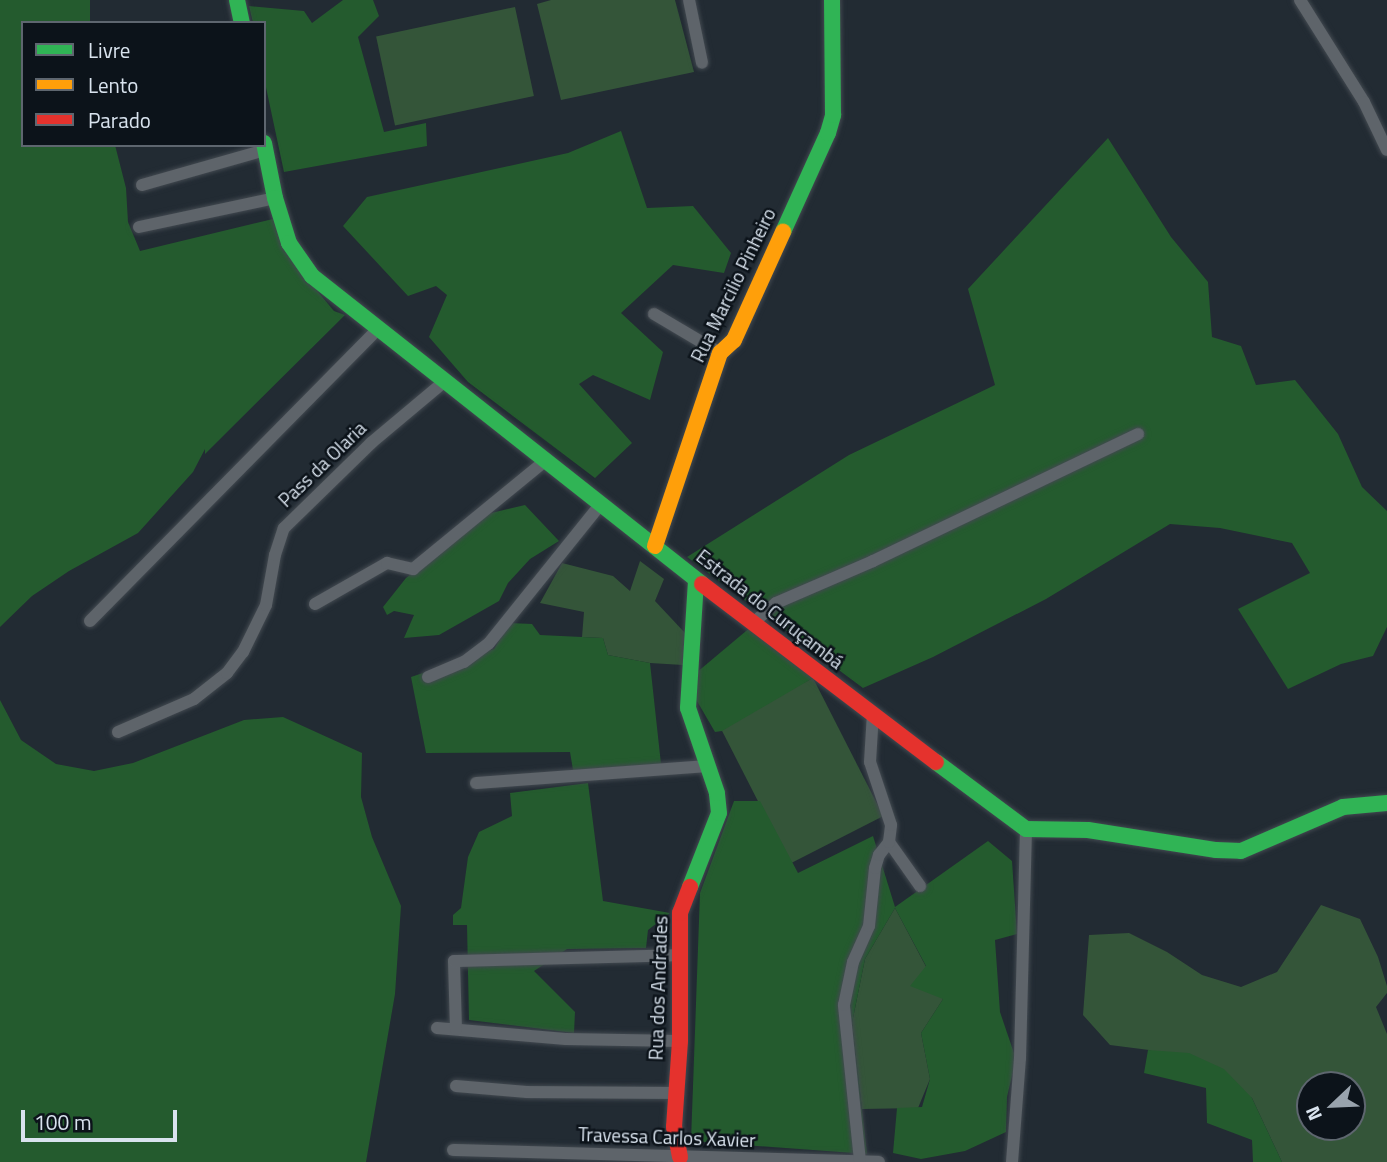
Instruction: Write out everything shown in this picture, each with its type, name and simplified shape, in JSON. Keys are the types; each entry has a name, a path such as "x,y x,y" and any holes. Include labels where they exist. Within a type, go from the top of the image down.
{"street":[{"path":"239,0 242,21"},
{"path":"689,0 702,63"},
{"name":"Rua Marcilio Pinheiro","path":"655,546 720,353 734,340 828,133 833,114 832,0"},
{"path":"1300,0 1364,102 1387,150"},
{"path":"142,185 262,147"},
{"name":"Estrada do Curuçambá","path":"265,147 275,198 296,257 312,276 797,660 873,713 1026,829"},
{"path":"139,228 275,198"},
{"path":"654,314 720,353"},
{"path":"90,621 378,329"},
{"name":"Pass da Olaria","path":"118,732 194,699 227,673 243,652 267,605 275,555 284,528 371,443 445,381"},
{"path":"753,623 776,603 873,561 1138,434"},
{"path":"315,604 387,563 413,569 545,461"},
{"path":"428,677 464,662 489,643 600,505"},
{"name":"Rua dos Andrades","path":"680,1157 674,1127 674,1093 680,1041 677,955 683,901 709,845 719,813 717,793 688,708 696,580"},
{"path":"873,713 870,762 889,813 889,842 920,886"},
{"path":"476,783 708,766"},
{"path":"1012,1162 1020,1058 1026,829 1088,831 1216,850 1241,851 1343,807 1387,803"},
{"path":"860,1161 844,1005 853,962 869,926 875,868 879,855 889,842"},
{"path":"456,1029 454,961 677,955"},
{"path":"437,1028 566,1039 680,1041"},
{"path":"456,1086 527,1092 674,1093"},
{"name":"Travessa Carlos Xavier","path":"453,1150 879,1162"}],"green space":[{"path":"0,0 90,0 90,21 21,21 21,147 116,147 126,188 128,222 140,251 273,219 292,261 334,311 345,315 205,454 205,449 193,472 138,533 69,571 32,596 0,627"},
{"path":"343,0 373,0 379,16 358,37 384,132 426,123 427,146 284,172 266,87 266,21 253,21 249,6 304,11 312,23"},
{"path":"551,0 675,0 694,72 561,100 537,4"},
{"path":"515,7 534,96 395,126 376,37"},
{"path":"621,131 647,208 693,206 731,253 724,273 673,265 621,313 663,352 650,400 593,375 579,384 632,443 595,478 468,382 429,337 447,295 436,286 408,296 343,226 367,197 568,153"},
{"path":"1108,138 1171,237 1208,282 1212,337 1241,346 1256,385 1295,380 1338,434 1362,487 1387,511 1387,627 1373,656 1341,664 1288,689 1238,609 1310,573 1292,543 1220,528 1170,524 1046,599 933,657 863,688 687,557 849,455 995,385 968,289"},
{"path":"525,505 559,541 530,559 508,583 499,601 439,635 404,638 414,615 394,611 387,615 383,607 406,578 491,513"},
{"path":"640,561 664,579 655,601 686,634 683,665 650,663 608,655 603,638 582,637 584,612 540,603 562,563 613,576 630,591"},
{"path":"510,623 532,624 540,635 603,638 608,655 650,663 661,764 573,770 570,752 426,753 411,677 494,649"},
{"path":"752,626 813,678 722,731 715,732 694,696 696,673"},
{"path":"813,678 883,816 790,864 719,726"},
{"path":"0,700 21,740 56,764 94,771 133,763 244,720 283,717 362,753 361,797 372,837 401,906 395,994 366,1162 0,1162"},
{"path":"588,783 603,901 670,913 648,930 646,948 567,949 534,971 575,1012 574,1033 469,1020 467,925 453,925 453,915 461,908 468,857 479,832 512,816 510,793"},
{"path":"734,801 760,801 798,873 873,836 895,907 988,841 1012,861 1017,934 995,940 1000,1012 1016,1059 1007,1097 1006,1132 965,1151 921,1159 893,1153 897,1108 922,1107 930,1079 921,1033 943,999 910,986 926,966 895,908 865,959 852,1023 867,1154 691,1141 700,893"},
{"path":"1321,905 1360,919 1378,957 1387,986 1387,993 1376,1007 1387,1034 1387,1162 1282,1162 1252,1098 1149,1050 1110,1045 1083,1015 1089,935 1129,933 1167,952 1202,975 1241,987 1277,972"},
{"path":"895,908 943,999 921,1033 930,1079 918,1108 862,1109 852,1023 865,959"},
{"path":"1148,1050 1189,1053 1224,1069 1252,1098 1282,1162 1253,1162 1252,1140 1207,1123 1206,1088 1144,1073"}],"traffic: fast":[{"path":"237,0 242,21"},
{"path":"783,232 828,133 833,115 832,0"},
{"path":"265,147 275,198 289,243 312,276 702,584"},
{"path":"690,887 719,813 717,793 688,708 696,580"},
{"path":"936,762 1026,829 1088,830 1216,850 1241,851 1343,807 1387,803"}],"traffic: slow":[{"path":"655,546 720,353 734,340 783,232"}],"traffic: jam":[{"path":"702,584 936,762"},
{"path":"680,1157 674,1127 680,1041 680,913 690,887"}]}
